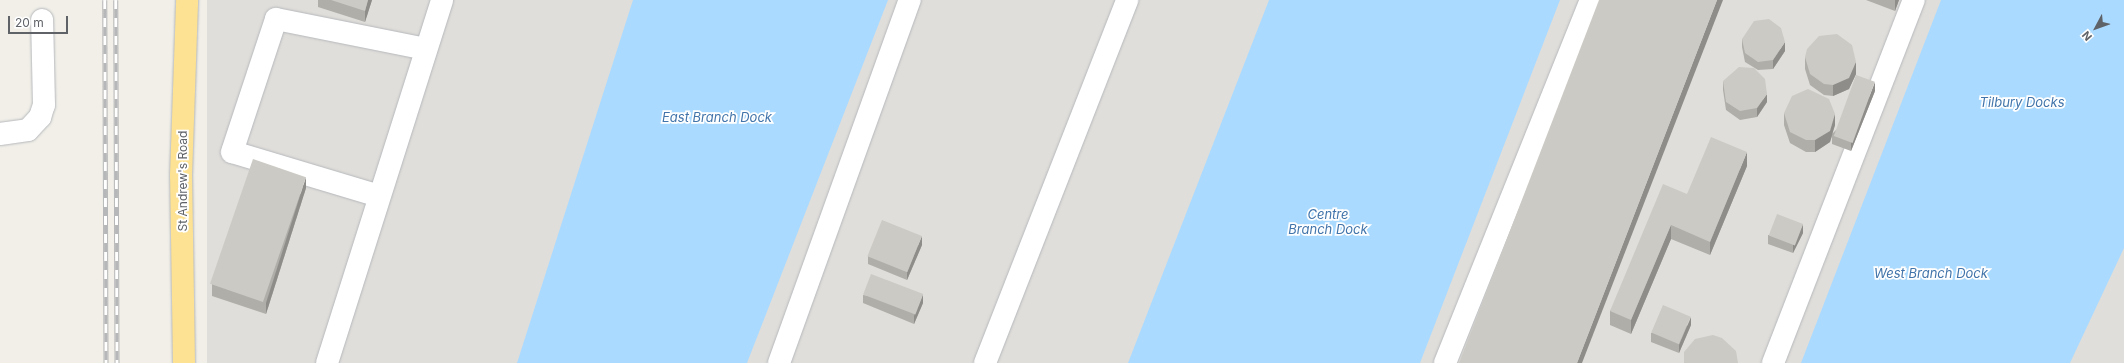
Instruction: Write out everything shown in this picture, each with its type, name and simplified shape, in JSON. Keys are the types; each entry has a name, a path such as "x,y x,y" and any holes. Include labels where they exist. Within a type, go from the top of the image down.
{"highway":[{"name":"St Andrew's Road","path":"184,363 181,176 187,0"}],"street":[{"path":"327,363 442,0"},
{"path":"779,363 910,0"},
{"path":"985,363 1127,0"},
{"path":"1445,363 1591,0"},
{"path":"1773,363 1914,0"},
{"path":"379,196 232,152 276,19 426,49"},
{"path":"0,134 28,130 40,117 44,105 42,20"}],"shaded area":[{"path":"207,0 2124,0 2124,363 207,363"}],"water":[{"name":"East Branch Dock","path":"633,0 888,0 747,363 517,363"},
{"name":"Centre Branch Dock","path":"1269,0 1560,0 1420,363 1128,363"},
{"path":"1941,0 2124,0 2124,248 2070,363 1801,363"}],"building":[{"path":"331,0 368,0 365,11"},
{"path":"1599,0 1717,0 1577,363 1459,363"},
{"path":"1769,19 1781,28 1785,42 1773,60 1758,62 1745,53 1742,39 1754,21"},
{"path":"1837,34 1852,45 1856,62 1849,78 1833,85 1824,84 1810,74 1805,57 1807,49 1819,36"},
{"path":"1739,67 1754,68 1765,79 1767,94 1757,108 1740,111 1726,102 1723,81"},
{"path":"1856,75 1875,82 1853,143 1834,136"},
{"path":"1808,89 1829,99 1835,114 1830,131 1815,140 1806,140 1790,132 1784,113 1792,96"},
{"path":"1711,137 1747,152 1710,242 1671,225 1631,320 1610,311 1663,184 1687,194"},
{"path":"253,159 306,177 263,302 210,284"},
{"path":"1777,214 1803,224 1795,246 1769,235"},
{"path":"882,220 922,236 907,272 867,256"},
{"path":"871,274 923,294 915,315 863,295"},
{"path":"1663,305 1691,317 1679,344 1651,333"},
{"path":"1713,335 1722,338 1736,351 1738,363 1684,363 1684,352 1695,339"}],"railway":[{"path":"105,0 106,363"},
{"path":"116,0 117,363"}],"water label":[{"name":"Tilbury Docks","path":"2022,102"},
{"name":"West Branch Dock","path":"1931,273"}]}
